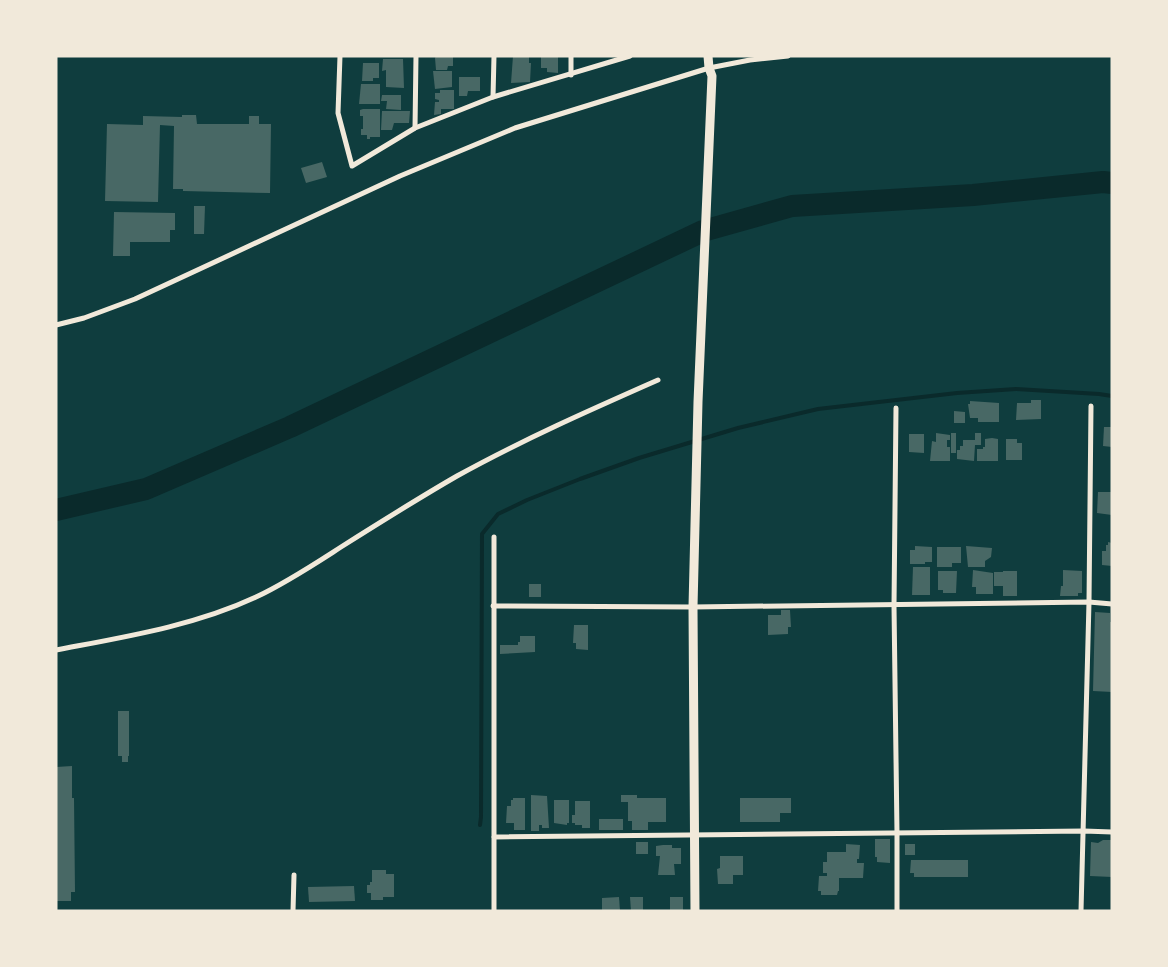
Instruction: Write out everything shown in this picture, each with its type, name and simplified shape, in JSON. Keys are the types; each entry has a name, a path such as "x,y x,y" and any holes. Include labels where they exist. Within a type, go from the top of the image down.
{"street":[{"path":"340,56 338,113 352,166 415,128 493,98 630,56"},
{"path":"415,128 416,56"},
{"path":"493,98 494,56"},
{"path":"571,56 571,75"},
{"path":"695,911 693,607 696,449 710,72 708,56"},
{"path":"56,325 84,318 135,299 400,176 515,128 750,60 788,56"},
{"path":"56,650 176,625 220,612 256,597 294,576 458,476 546,430 658,380"},
{"path":"1081,911 1090,602 1091,406"},
{"path":"896,408 894,606 898,833 897,911"},
{"path":"494,537 494,911"},
{"path":"493,606 894,606 1090,602 1112,604"},
{"path":"494,837 1084,830 1112,832"},
{"path":"293,911 294,875"}],"building":[{"path":"436,56 453,56 453,66 448,66 447,70 436,70"},
{"path":"513,56 529,56 529,63 531,63 530,82 511,83"},
{"path":"541,56 558,56 558,73 547,72 547,68 541,68"},
{"path":"383,59 403,59 404,88 386,87 386,70 382,71"},
{"path":"363,63 379,63 379,78 373,78 373,81 362,81"},
{"path":"433,71 452,71 452,87 435,89"},
{"path":"459,77 480,77 480,91 468,91 467,96 459,96"},
{"path":"361,84 380,84 380,104 359,104"},
{"path":"440,90 454,90 454,109 441,109 441,114 434,115 435,102 439,102 439,100 435,99 435,93 440,93"},
{"path":"382,95 401,95 401,110 386,109 387,101 381,101"},
{"path":"380,109 380,137 370,137 370,139 367,139 367,135 361,135 363,116 360,116 360,110"},
{"path":"382,111 410,111 409,123 394,123 392,130 381,130"},
{"path":"182,115 196,115 197,124 249,124 249,116 259,116 259,124 271,124 270,193 183,191 183,189 173,189 174,126 160,125 158,202 105,201 107,124 143,125 143,116 182,117"},
{"path":"322,162 327,177 306,183 301,168"},
{"path":"194,206 205,206 204,234 194,234"},
{"path":"114,212 175,213 175,230 170,230 170,242 130,242 130,256 113,256"},
{"path":"1031,400 1041,400 1041,419 1016,420 1017,403 1031,403"},
{"path":"970,401 999,403 999,422 978,422 978,418 970,418 968,404 970,404"},
{"path":"954,411 965,412 965,423 954,423"},
{"path":"1104,427 1112,427 1112,447 1103,446"},
{"path":"936,433 950,435 950,440 947,440 947,447 950,447 950,461 930,461 932,441 936,442"},
{"path":"951,433 956,433 956,453 951,453"},
{"path":"975,433 981,433 981,445 975,445 974,461 957,459 957,450 960,450 960,446 963,446 963,440 975,440"},
{"path":"909,434 924,434 924,453 909,452"},
{"path":"985,439 998,439 998,461 977,461 977,449 983,449 985,447"},
{"path":"1006,439 1017,439 1017,443 1022,443 1022,460 1006,460"},
{"path":"1098,492 1112,492 1112,515 1097,513"},
{"path":"1108,542 1112,543 1112,566 1102,565 1102,551 1106,551"},
{"path":"915,546 932,547 932,562 910,564 910,550 915,550"},
{"path":"966,546 992,548 991,557 985,561 985,567 968,567"},
{"path":"937,547 961,547 961,563 952,563 952,567 937,567"},
{"path":"913,567 930,567 930,595 912,595"},
{"path":"973,570 993,573 993,594 976,594 976,587 972,587"},
{"path":"1063,570 1082,571 1082,593 1078,593 1078,596 1060,596 1061,586 1063,586"},
{"path":"938,571 957,571 956,593 943,593 943,590 938,590"},
{"path":"1017,571 1017,596 1003,596 1003,586 994,586 994,572"},
{"path":"529,584 541,584 541,597 529,597"},
{"path":"781,610 790,610 791,627 788,627 788,634 768,635 768,615 781,615"},
{"path":"1095,612 1110,613 1110,622 1112,622 1112,692 1093,691"},
{"path":"574,625 588,625 588,650 576,649 576,643 573,643"},
{"path":"520,636 535,636 535,652 500,654 500,645 518,645"},
{"path":"118,711 129,711 128,762 122,762 122,756 118,756"},
{"path":"72,766 75,892 71,892 71,901 56,901 56,767"},
{"path":"531,795 547,796 549,828 542,828 542,825 539,825 539,831 531,831"},
{"path":"621,795 637,795 637,798 666,798 666,822 648,822 648,830 632,830 632,821 628,821 628,802 621,802"},
{"path":"513,798 525,798 525,830 514,830 514,823 506,823 507,806 511,806"},
{"path":"740,798 791,798 791,813 780,813 780,822 740,822"},
{"path":"554,800 569,800 569,823 567,825 554,823"},
{"path":"575,801 590,801 590,828 582,828 582,825 572,823 572,815 575,815"},
{"path":"599,819 623,819 623,830 599,830"},
{"path":"875,839 890,839 890,863 877,862 877,857 875,857"},
{"path":"1103,840 1112,840 1112,877 1090,876 1091,842 1098,843"},
{"path":"636,842 648,842 648,854 636,854"},
{"path":"846,844 860,845 857,863 864,863 863,878 839,878 839,891 837,895 821,895 821,891 818,891 819,876 827,876 827,873 823,873 823,862 827,862 827,852 846,852"},
{"path":"905,844 915,844 915,855 905,855"},
{"path":"663,845 681,848 681,864 674,864 675,875 658,875 660,856 656,856 656,846"},
{"path":"720,856 743,856 743,875 733,875 733,884 718,884 717,869 720,868"},
{"path":"911,860 968,860 968,877 914,877 914,873 910,873"},
{"path":"372,870 386,870 386,874 394,874 394,897 383,897 383,900 371,900 371,893 367,893 367,885 370,885 370,882 372,882"},
{"path":"354,886 355,901 309,902 308,887"},
{"path":"619,897 620,911 602,911 602,898"},
{"path":"630,897 643,897 643,911 631,911"},
{"path":"670,897 683,897 683,911 670,911"}],"waterway":[{"path":"56,510 146,489 290,427 703,231 792,206 973,195 1103,182 1112,183"},
{"path":"480,825 482,534 498,514 527,500 639,458 738,428 818,409 957,393 1016,389 1112,396"}]}
